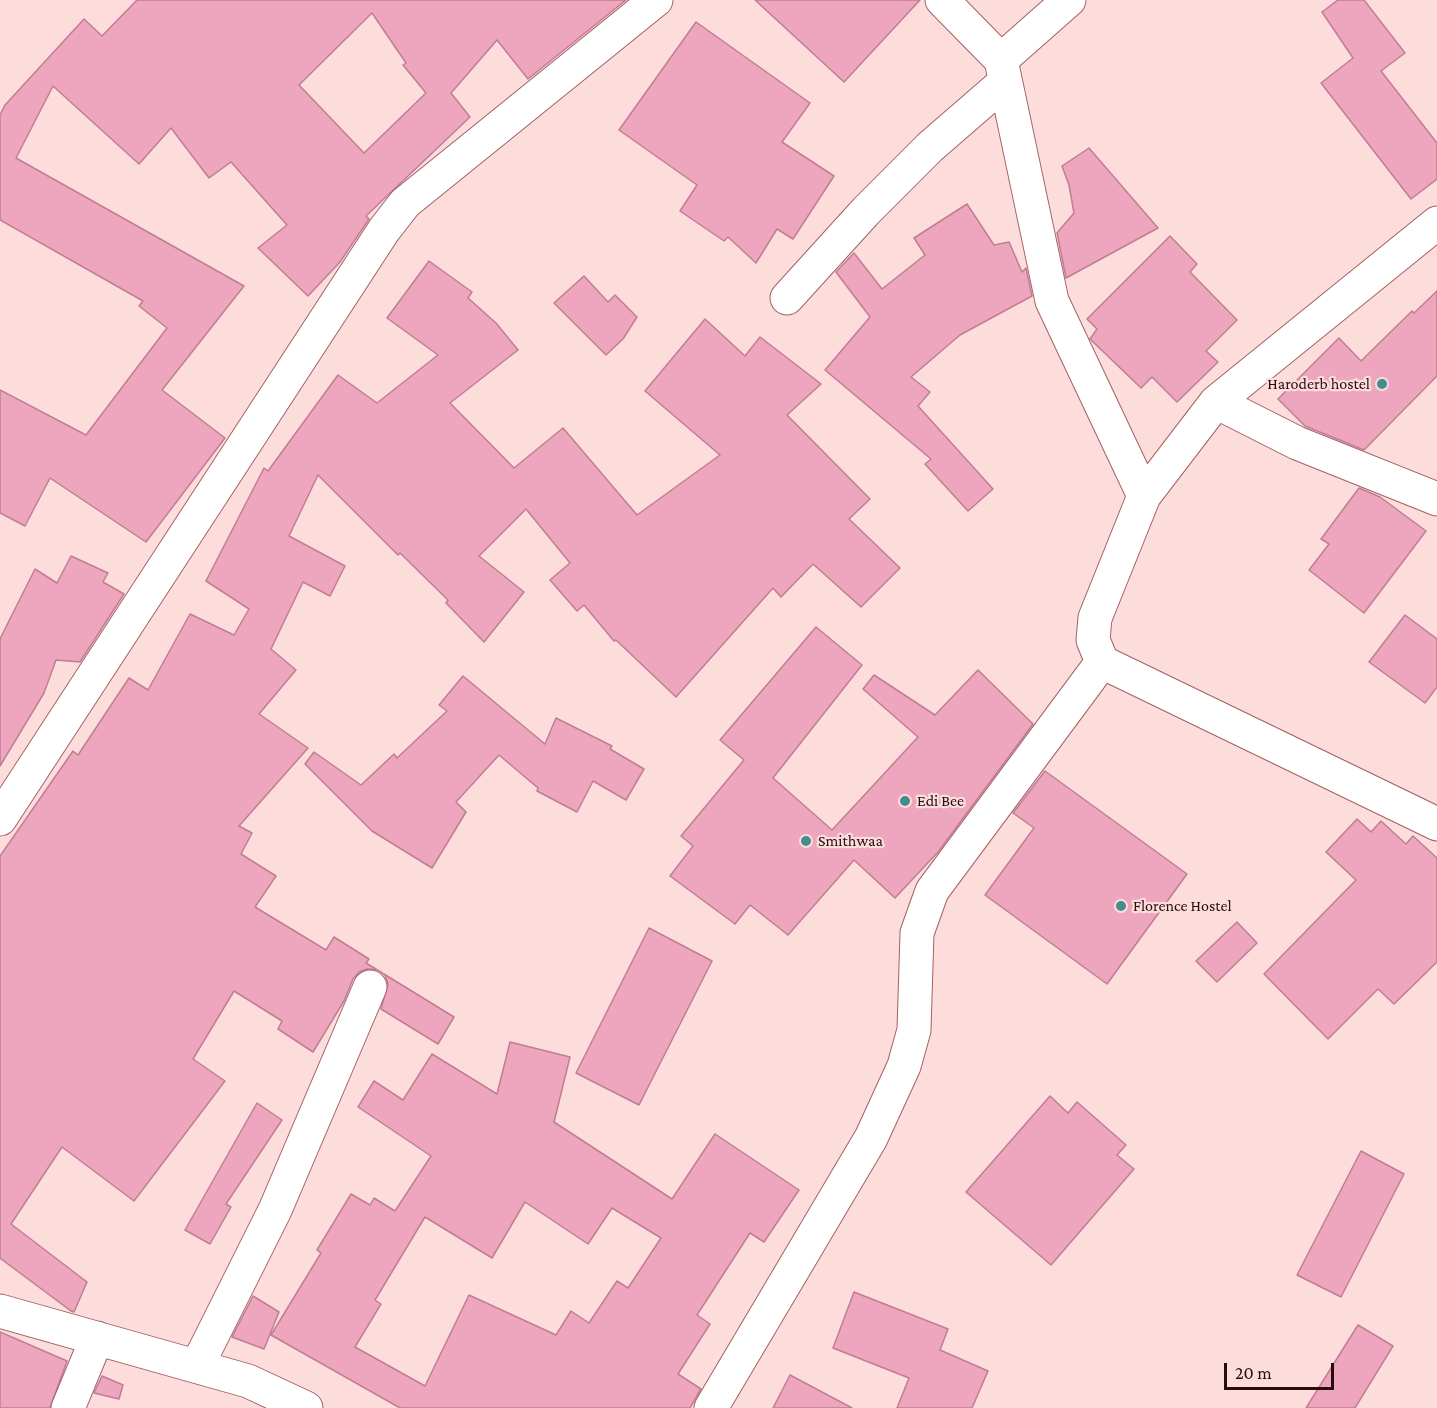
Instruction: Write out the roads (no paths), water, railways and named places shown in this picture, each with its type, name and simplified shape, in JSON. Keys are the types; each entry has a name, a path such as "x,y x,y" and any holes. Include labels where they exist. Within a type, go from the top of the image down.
{"street":[{"path":"0,819 384,230 405,203 656,0"},
{"path":"942,0 1003,71 1052,301 1144,496"},
{"path":"787,298 866,211 1069,0"},
{"path":"1437,223 1216,402 1144,496 1095,618 1094,640 1102,662 1437,824"},
{"path":"1216,402 1297,443 1437,500"},
{"path":"711,1408 871,1138 904,1066 914,1030 917,933 932,891 1102,662"},
{"path":"197,1366 275,1210 370,987"},
{"path":"0,1311 248,1381 306,1408"},
{"path":"68,1408 97,1338"}],"place":[{"name":"Haroderb hostel","path":"1382,384"},
{"name":"Edi Bee","path":"905,801"},
{"name":"Smithwaa","path":"806,841"},
{"name":"Florence Hostel","path":"1121,906"}]}
